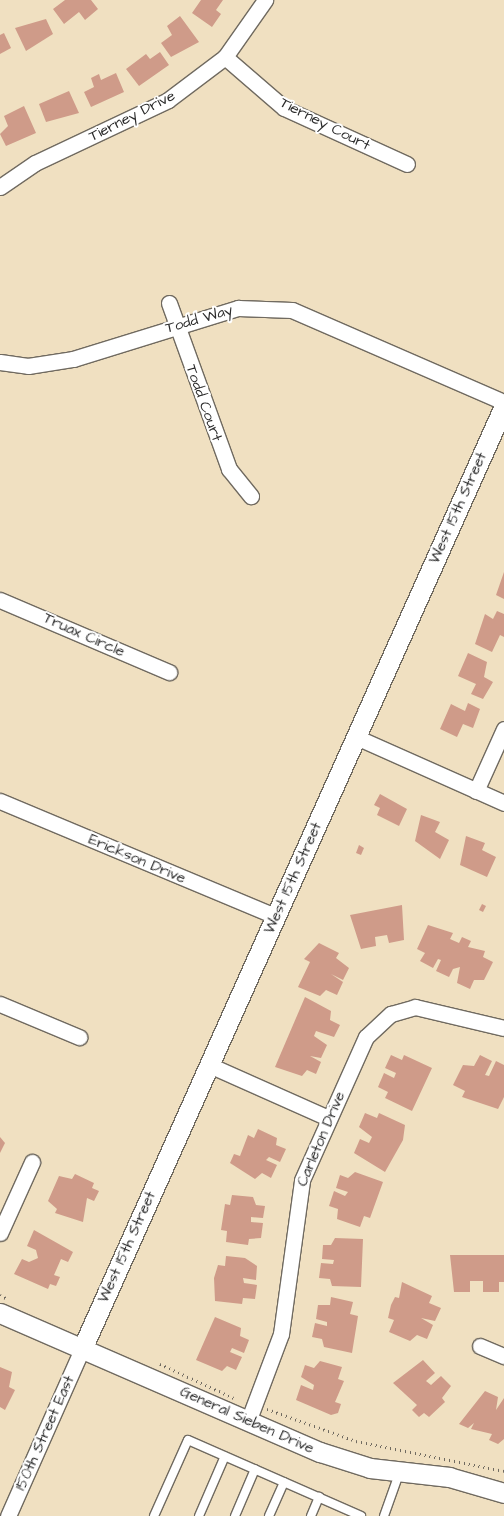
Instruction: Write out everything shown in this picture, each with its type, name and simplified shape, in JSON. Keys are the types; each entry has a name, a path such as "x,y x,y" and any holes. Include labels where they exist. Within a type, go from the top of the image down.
{"street":[{"name":"Tierney Drive","path":"0,187 34,163 168,100 225,57 265,0"},
{"name":"Tierney Court","path":"225,57 284,108 407,164"},
{"name":"Todd Court","path":"169,303 229,469 251,496"},
{"name":"Todd Way","path":"0,362 28,366 73,359 176,325 238,308 292,310 504,402"},
{"name":"West 15th Street","path":"82,1349 504,406"},
{"name":"Truax Circle","path":"0,600 169,672"},
{"path":"476,791 504,729"},
{"path":"356,737 504,803"},
{"name":"Erickson Drive","path":"0,801 275,916"},
{"path":"0,1004 78,1037"},
{"name":"Carleton Drive","path":"251,1413 281,1334 295,1208 328,1118 366,1037 391,1014 415,1007 504,1028"},
{"path":"209,1065 328,1118"},
{"path":"0,1233 32,1162"},
{"name":"General Sieben Drive","path":"0,1313 82,1349 251,1413 320,1452 370,1468 449,1477 504,1493"},
{"path":"480,1346 504,1356"},
{"name":"150th Street East","path":"11,1515 82,1349"}],"lane":[{"path":"154,1516 188,1440 319,1497 350,1514 361,1516"},
{"path":"198,1516 225,1456"},
{"path":"235,1516 255,1469"},
{"path":"384,1516 400,1471"},
{"path":"270,1516 284,1482"},
{"path":"311,1516 319,1497"}],"path":[{"path":"150,1360 251,1413 340,1438 504,1471"}],"building":[{"path":"65,0 91,0 98,9 85,20 79,12 64,24 53,9"},
{"path":"201,0 223,0 216,10 221,14 212,27 192,13"},
{"path":"180,16 199,42 171,57 161,43 172,35 167,26"},
{"path":"46,19 53,34 26,51 15,28"},
{"path":"4,33 11,48 0,54 0,35"},
{"path":"160,52 169,65 139,86 126,69 146,54 150,59"},
{"path":"116,73 124,92 91,107 84,92 94,87 91,78 99,74 101,80"},
{"path":"69,91 79,113 46,122 39,104"},
{"path":"24,106 36,133 6,146 0,134 8,126 4,116"},
{"path":"504,572 504,599 496,595"},
{"path":"497,611 504,614 504,637 500,635 492,652 475,644 485,614 493,619"},
{"path":"468,653 487,662 484,677 493,682 483,699 471,694 476,684 458,676"},
{"path":"468,703 480,709 473,728 463,724 457,737 440,729 451,704 465,711"},
{"path":"380,794 407,809 399,826 377,815 380,808 374,805"},
{"path":"421,815 440,822 435,832 449,840 440,859 415,841"},
{"path":"466,836 485,843 482,850 496,857 487,877 460,865"},
{"path":"359,845 364,848 361,855 356,853"},
{"path":"482,904 486,906 483,912 479,910"},
{"path":"402,905 404,940 389,943 387,935 375,937 376,946 361,949 350,915"},
{"path":"428,925 453,933 450,939 459,943 462,937 471,941 468,947 485,951 483,957 493,962 484,980 474,980 470,989 457,983 460,967 453,969 449,977 436,971 441,960 438,959 433,968 420,961 425,953 417,949"},
{"path":"319,943 339,953 336,958 349,968 343,980 331,974 343,982 337,995 326,990 320,996 298,987 310,962 304,959"},
{"path":"305,997 331,1011 330,1020 340,1025 334,1037 316,1031 314,1036 327,1045 321,1058 310,1056 321,1062 316,1074 307,1070 302,1076 275,1067"},
{"path":"391,1055 402,1060 404,1055 432,1068 412,1111 385,1098 388,1092 378,1087 384,1073 394,1078 396,1073 385,1068"},
{"path":"480,1055 492,1061 485,1075 489,1076 496,1061 504,1065 504,1097 498,1109 462,1097 465,1091 453,1085 463,1065 474,1066"},
{"path":"365,1113 377,1118 379,1113 405,1125 403,1140 385,1172 354,1153 360,1139 369,1143 372,1137 359,1127"},
{"path":"258,1129 277,1138 276,1145 286,1149 280,1162 269,1157 266,1160 277,1165 271,1178 262,1173 255,1179 230,1163 234,1154 240,1156 248,1135 254,1138"},
{"path":"0,1137 5,1143 0,1153"},
{"path":"355,1172 383,1182 370,1218 364,1216 360,1227 337,1219 338,1209 329,1206 334,1191 345,1196 348,1192 336,1188 340,1175 348,1178"},
{"path":"75,1174 94,1183 92,1188 99,1191 94,1201 87,1198 83,1222 55,1213 57,1209 48,1201 59,1176 72,1179"},
{"path":"232,1195 253,1197 256,1205 265,1206 263,1218 251,1217 251,1222 263,1223 261,1238 249,1239 248,1245 226,1242 227,1231 221,1230 225,1204 230,1205"},
{"path":"34,1230 73,1252 68,1262 61,1259 54,1275 60,1277 56,1286 50,1284 48,1289 14,1274 22,1259 29,1262 38,1258 36,1250 27,1246"},
{"path":"335,1238 363,1239 361,1287 332,1286 330,1279 319,1278 321,1263 333,1264 334,1260 322,1259 323,1245 331,1245"},
{"path":"450,1255 504,1255 504,1282 499,1282 499,1292 483,1292 483,1281 470,1281 470,1292 454,1292"},
{"path":"226,1256 245,1258 257,1266 256,1280 243,1278 244,1283 257,1285 255,1299 243,1298 242,1304 215,1301 214,1278 218,1265 225,1266"},
{"path":"402,1282 432,1296 429,1303 441,1308 435,1321 421,1318 433,1325 427,1339 417,1335 410,1341 389,1332 394,1320 388,1318 391,1305 395,1297 399,1298"},
{"path":"331,1297 353,1302 350,1314 358,1316 352,1353 324,1347 322,1339 312,1337 315,1323 327,1326 327,1322 316,1319 318,1305 330,1305"},
{"path":"215,1317 241,1328 240,1336 249,1340 244,1353 232,1348 230,1352 242,1357 236,1370 227,1366 222,1371 196,1360"},
{"path":"423,1360 435,1373 426,1381 431,1385 441,1376 451,1386 442,1398 445,1402 429,1417 424,1413 419,1417 412,1410 417,1405 393,1383"},
{"path":"320,1361 342,1367 338,1379 344,1381 335,1402 341,1404 338,1413 331,1415 296,1400 301,1385 313,1390 314,1385 301,1377 305,1365 314,1368"},
{"path":"0,1367 12,1372 9,1387 15,1390 5,1410 0,1407"},
{"path":"485,1391 498,1397 496,1410 504,1398 504,1439 498,1444 489,1440 492,1434 471,1429 474,1423 468,1428 459,1424"}]}
